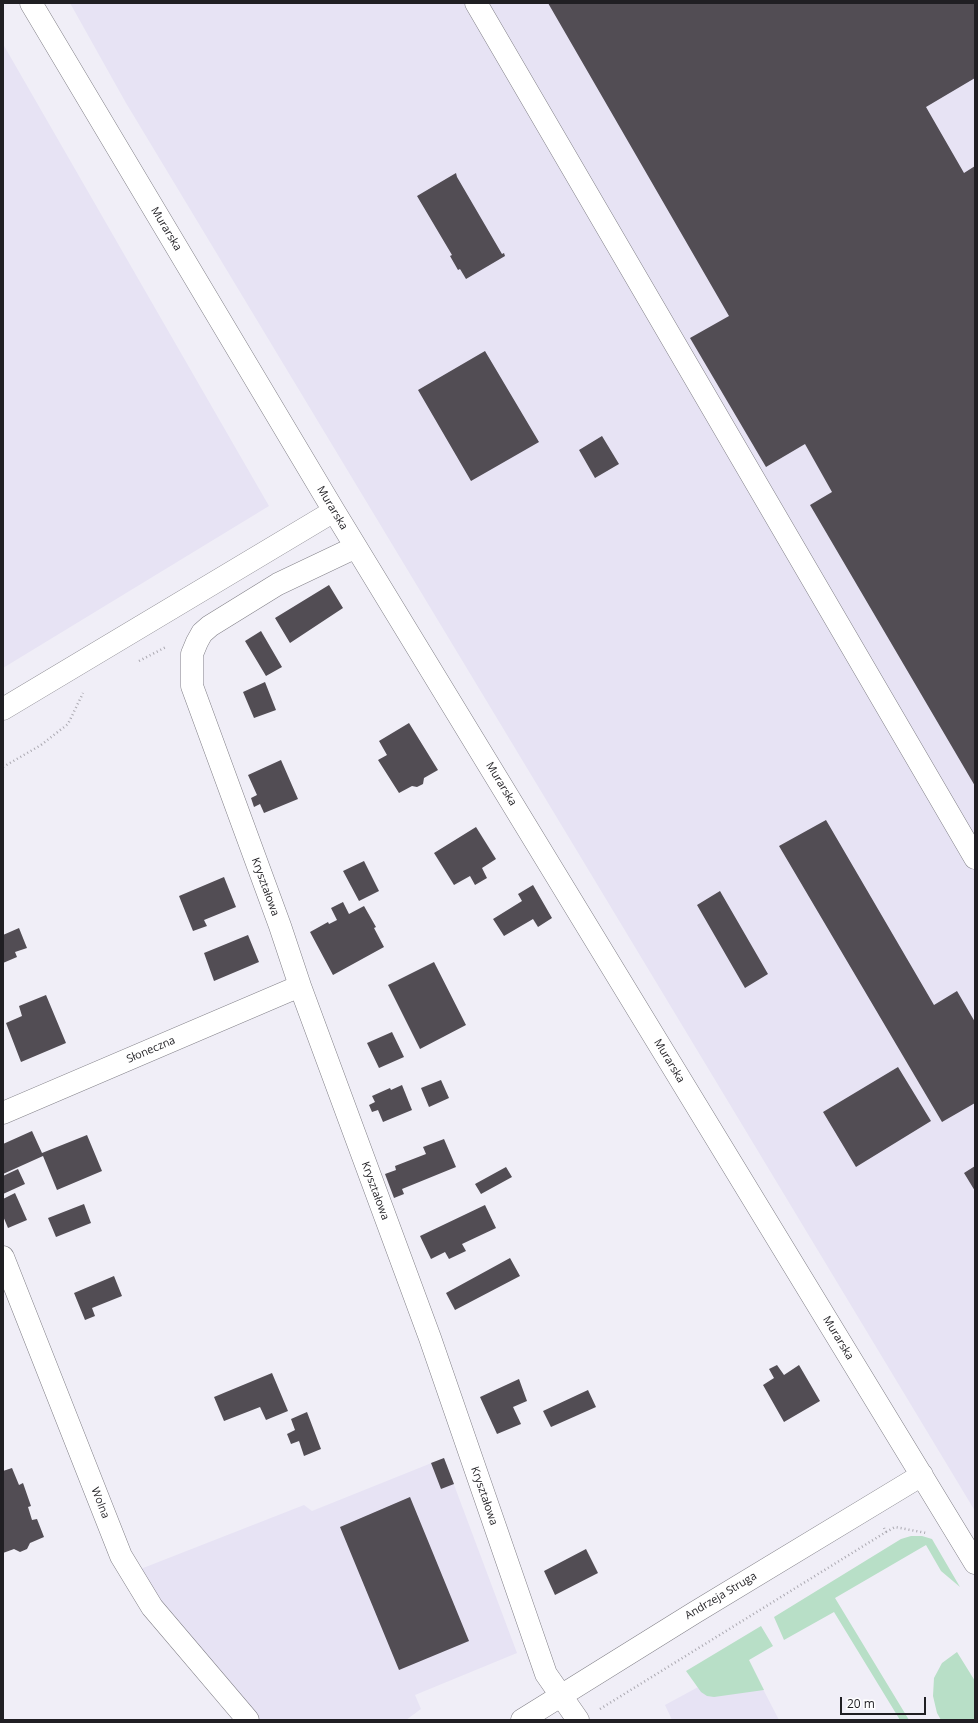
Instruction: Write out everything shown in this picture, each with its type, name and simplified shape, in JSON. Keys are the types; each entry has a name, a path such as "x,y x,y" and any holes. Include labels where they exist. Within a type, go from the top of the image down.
{"street":[{"name":"Murarska","path":"31,3 334,511 975,1563"},
{"path":"476,3 975,858"},
{"path":"3,709 334,511"},
{"name":"Kryształowa","path":"356,547 278,584 210,626 200,637 192,654 192,686 280,926 300,986 430,1338 546,1674 561,1695 587,1716"},
{"name":"Słoneczna","path":"3,1113 300,986"},
{"name":"Wolna","path":"3,1257 121,1556 152,1607 248,1720"},
{"name":"Andrzeja Struga","path":"522,1720 869,1506 922,1475"}],"path":[{"path":"135,662 170,646"},
{"path":"3,767 41,745 68,724 84,692 88,688"},
{"path":"869,1506 886,1532"},
{"path":"587,1716 895,1527 925,1533 954,1528"}],"shaded area":[{"path":"70,3 975,3 975,1511 126,103"},
{"path":"3,44 269,506 3,668"},
{"path":"444,1458 517,1653 415,1695 421,1709 406,1720 260,1720 142,1579 138,1570 304,1505 312,1511"},
{"path":"748,1660 779,1720 672,1720 665,1705"}],"green space":[{"path":"911,1536 922,1536 932,1539 960,1587 941,1571 926,1545 835,1598 909,1720 900,1720 834,1612 784,1640 774,1617 901,1539"},
{"path":"761,1626 773,1646 749,1660 764,1690 714,1697 707,1696 701,1692 686,1671"},
{"path":"957,1652 975,1681 975,1720 941,1720 937,1713 933,1696 934,1678 942,1663"}],"building":[{"path":"548,3 975,3 975,78 926,107 964,173 975,166 975,786 810,505 832,492 805,444 766,467 690,338 729,316"},
{"path":"456,173 502,254 504,253 505,256 466,279 460,269 458,270 450,256 452,255 417,196"},
{"path":"485,351 539,442 471,481 418,390"},
{"path":"602,436 619,464 595,478 579,450"},
{"path":"329,585 343,608 290,643 275,618"},
{"path":"261,631 282,667 266,676 245,641"},
{"path":"265,682 276,710 254,718 243,692"},
{"path":"409,723 438,770 424,778 423,784 417,787 412,786 399,793 378,760 387,755 379,741"},
{"path":"281,760 298,799 264,813 260,804 254,807 251,798 257,795 248,775"},
{"path":"826,820 934,1005 957,991 975,1022 975,1103 942,1122 779,846"},
{"path":"476,827 496,859 482,868 487,878 475,885 470,876 454,885 434,853"},
{"path":"364,861 379,891 359,901 343,871"},
{"path":"224,877 236,907 204,920 207,926 193,931 179,896"},
{"path":"533,885 552,918 538,927 533,919 504,936 493,919 522,901 518,894"},
{"path":"720,891 768,974 745,988 697,905"},
{"path":"343,902 349,914 364,906 376,927 374,928 384,947 333,975 310,932 328,922 329,924 337,920 331,908"},
{"path":"19,928 27,948 15,952 17,957 3,963 3,935"},
{"path":"248,935 259,962 214,981 204,953"},
{"path":"434,962 466,1025 420,1049 388,985"},
{"path":"46,995 66,1043 21,1062 6,1023 22,1016 19,1006"},
{"path":"392,1032 404,1057 379,1068 367,1043"},
{"path":"898,1067 931,1121 856,1167 823,1112"},
{"path":"441,1080 449,1098 429,1107 421,1088"},
{"path":"402,1085 412,1110 383,1122 378,1110 372,1112 369,1105 375,1102 372,1096 390,1088 391,1090"},
{"path":"32,1131 42,1153 87,1135 102,1171 57,1190 43,1156 3,1174 3,1144"},
{"path":"444,1139 456,1167 402,1189 404,1194 394,1198 385,1174 396,1170 395,1166 426,1154 423,1147"},
{"path":"975,1166 975,1191 964,1173"},
{"path":"506,1167 512,1177 481,1194 475,1184"},
{"path":"18,1169 25,1184 3,1194 3,1176"},
{"path":"15,1193 27,1220 8,1228 3,1216 3,1199"},
{"path":"84,1204 91,1223 56,1237 48,1218"},
{"path":"485,1205 496,1228 462,1244 466,1251 449,1259 445,1252 431,1259 420,1236"},
{"path":"510,1258 520,1276 455,1310 446,1293"},
{"path":"114,1276 122,1296 92,1308 95,1316 85,1320 74,1293"},
{"path":"777,1365 784,1375 799,1365 820,1401 784,1422 763,1385 774,1378 769,1369"},
{"path":"272,1373 288,1411 266,1420 260,1407 224,1421 214,1397"},
{"path":"519,1379 527,1401 513,1407 521,1424 497,1434 480,1397"},
{"path":"588,1390 596,1407 551,1427 543,1411"},
{"path":"307,1412 321,1449 304,1456 299,1441 291,1444 287,1434 295,1430 291,1419"},
{"path":"444,1458 454,1484 441,1489 431,1463"},
{"path":"12,1468 19,1485 23,1483 31,1506 28,1507 32,1520 37,1519 44,1537 30,1543 27,1549 20,1552 14,1549 3,1553 3,1471"},
{"path":"410,1497 469,1641 399,1670 340,1527"},
{"path":"586,1549 598,1573 555,1595 544,1571"}]}
